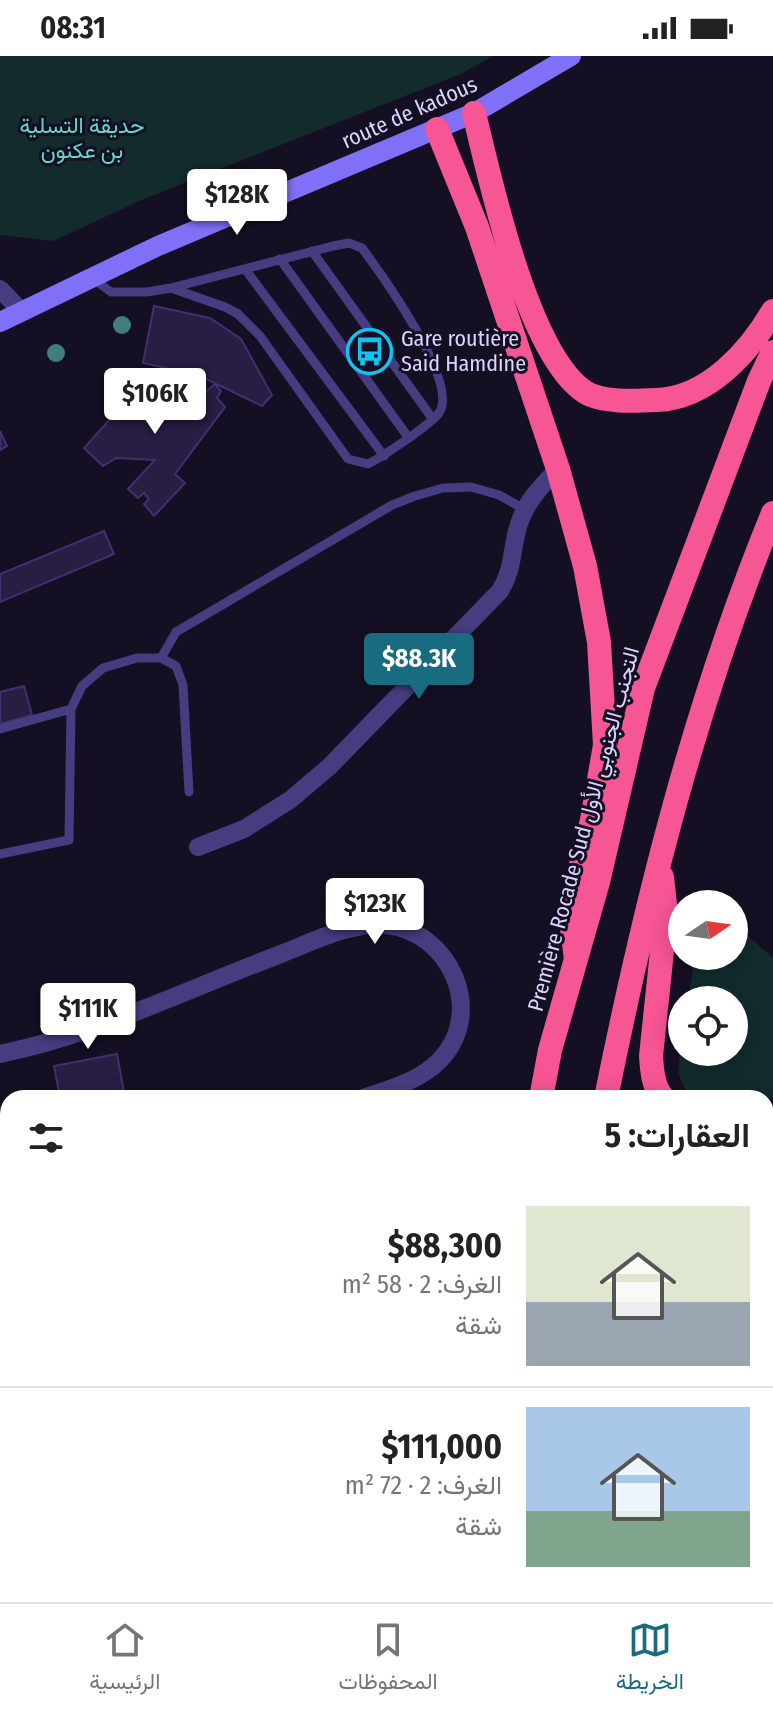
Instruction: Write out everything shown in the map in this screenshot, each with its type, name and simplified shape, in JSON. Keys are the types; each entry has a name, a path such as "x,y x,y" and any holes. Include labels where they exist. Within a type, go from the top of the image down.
{"highway":[{"path":"474,113 494,193 532,310 562,371 587,393 627,401 665,400 703,387 738,358 773,311"},
{"path":"437,129 477,227 558,469 585,566 599,642 605,745 573,899 572,929 576,959"},
{"name":"Première Rocade Sud التجنب الجنوبي الأول","path":"542,1090 550,1050 598,882 643,688 773,352"},
{"path":"608,1090 659,865 696,728 773,513"},
{"path":"657,1090 651,1056 666,913 659,865"}],"main road":[{"name":"route de kadous","path":"0,322 158,246 474,113 571,56"}],"street":[{"path":"0,289 22,312"},
{"path":"198,847 244,829 290,800 329,767 500,591 509,576 524,509 541,485 558,469"},
{"path":"0,1054 72,1035 358,927 380,924 416,932 444,957 455,975 461,1012 456,1035 439,1061 414,1079 384,1090"}],"lane":[{"path":"92,278 111,292 147,292 349,243 362,248 422,339 442,384 444,397 439,413 384,456 368,464 348,459 249,325 225,307 171,288"},
{"path":"312,251 432,418"},
{"path":"280,259 408,437"},
{"path":"245,269 384,456"},
{"path":"161,658 176,632 392,505 443,488 471,487 499,495 524,509"},
{"path":"0,854 69,840 71,709 82,686 103,668 137,658 161,658 176,666 183,685 189,792"},
{"path":"0,729 71,709"},
{"path":"533,1090 550,1050"}],"green space":[{"name":"حديقة التسلية بن عكنون","path":"0,56 493,56 461,74 144,199 53,241 0,235"},
{"path":"748,936 773,958 773,1090 686,1090 683,1086 679,1066 748,1066 748,986 690,986 693,970 748,970"}],"building":[{"path":"154,306 210,318 241,339 272,395 262,406 198,375 143,363"},
{"path":"133,377 153,395 160,386 183,404 201,385 206,391 215,384 221,391 217,398 225,407 175,474 185,483 154,516 144,504 149,499 144,493 138,498 128,489 155,460 116,458 103,466 84,448 113,416 106,407"},
{"path":"0,431 7,446 0,450"},
{"path":"104,531 114,554 0,602 0,574"},
{"path":"24,686 32,715 0,724 0,692"},
{"path":"117,1054 124,1090 58,1090 54,1066"}],"place":[{"name":"Gare routière Said Hamdine","path":"370,351"}]}
